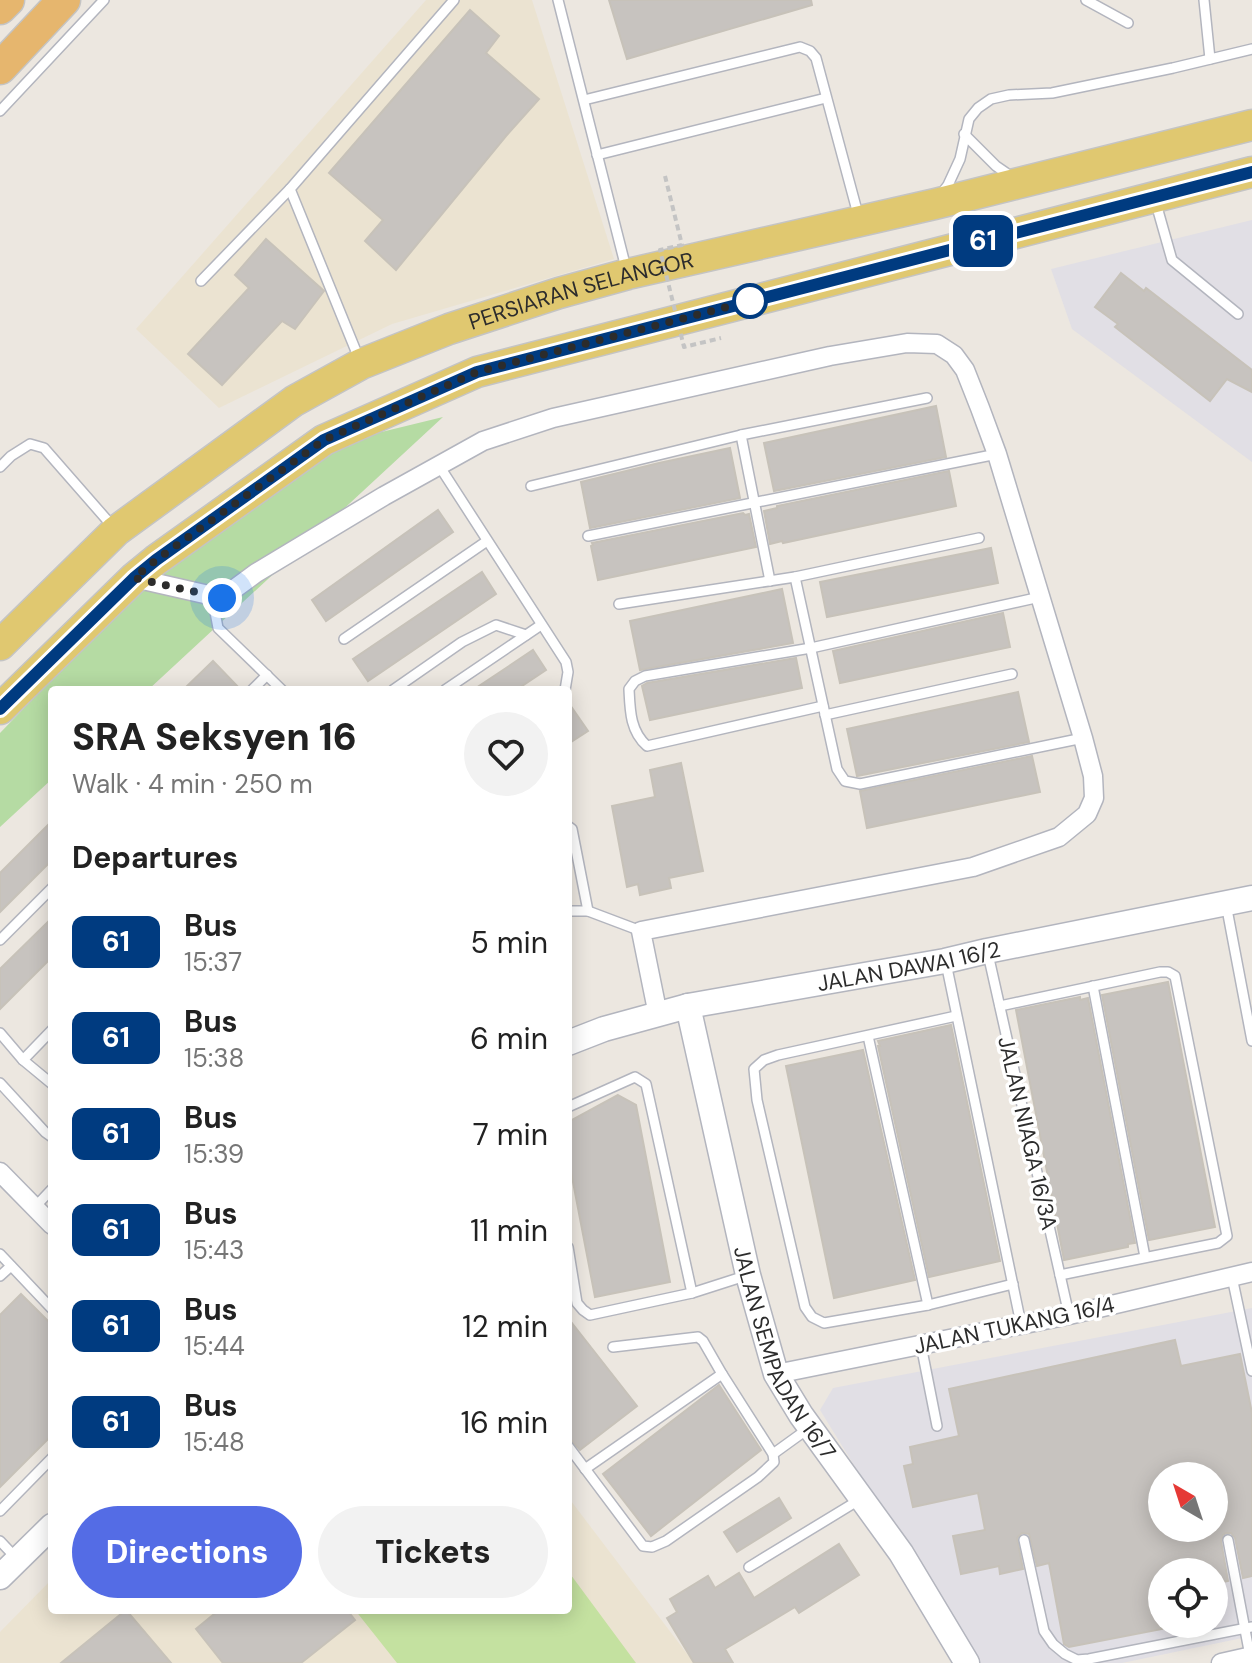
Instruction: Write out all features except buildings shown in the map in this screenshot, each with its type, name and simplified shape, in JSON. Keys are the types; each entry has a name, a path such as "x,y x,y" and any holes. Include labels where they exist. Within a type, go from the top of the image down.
{"highway":[{"path":"0,8 8,0"},
{"path":"0,68 64,0"}],"main road":[{"name":"PERSIARAN SELANGOR","path":"0,645 116,531 294,401 361,364 449,329 628,274 935,204 1252,125"},
{"path":"0,709 134,578 324,440 477,372 1252,172"}],"street":[{"path":"134,578 222,598 256,573 438,464 483,441 553,418 830,356 907,343 937,344 954,355 965,370 997,454 1083,738 1093,776 1094,798 1087,814 1059,837 973,867 641,931 658,1015"},
{"name":"JALAN DAWAI 16/2","path":"572,1041 604,1029 688,1006 945,961 1252,898"},
{"name":"JALAN SEMPADAN 16/7","path":"688,1006 748,1275 776,1374 810,1427 901,1553 967,1663"},
{"path":"0,1172 48,1221"},
{"name":"JALAN TUKANG 16/4","path":"776,1374 1069,1315 1252,1272"},
{"path":"0,1577 48,1530"},
{"path":"1221,1663 1251,1656"}],"lane":[{"path":"0,111 104,0"},
{"path":"201,281 290,189 454,0"},
{"path":"558,0 628,274"},
{"path":"1086,0 1128,23"},
{"path":"1204,0 1210,59"},
{"path":"584,100 800,47 810,51 816,58 860,221"},
{"path":"935,204 955,172 969,119 991,99 1052,93 1252,49"},
{"path":"597,155 826,98"},
{"path":"964,134 996,166 1022,182"},
{"path":"290,189 361,364"},
{"path":"1154,197 1172,260 1238,314"},
{"path":"531,486 741,435 927,398"},
{"path":"741,435 770,581"},
{"path":"0,467 30,444 44,448 116,531"},
{"path":"588,536 997,454"},
{"path":"438,464 566,662 566,686"},
{"path":"619,604 795,577 979,538"},
{"path":"344,639 487,541"},
{"path":"795,577 837,769 845,781 860,784 1083,738"},
{"path":"1012,674 647,746 636,735 630,712 629,689 635,681 645,676 811,648 1040,597"},
{"path":"222,598 215,612 218,628 278,686"},
{"path":"398,686 462,642 496,625 526,635"},
{"path":"451,686 541,625"},
{"path":"256,686 267,675"},
{"path":"572,829 588,911"},
{"path":"0,940 48,892"},
{"path":"1226,904 1252,1041"},
{"path":"572,911 588,911 641,931"},
{"name":"JALAN NIAGA 16/3A","path":"987,951 1069,1315"},
{"path":"945,961 1021,1324"},
{"path":"1000,1006 1160,972 1175,976 1227,1236 1218,1243 1060,1275"},
{"path":"1093,986 1145,1257"},
{"path":"956,1016 764,1060 754,1069 757,1100 805,1307 812,1317 824,1323 928,1305 1013,1284"},
{"path":"0,1033 23,1060 48,1081"},
{"path":"23,1060 48,1034"},
{"path":"868,1036 928,1305"},
{"path":"572,1105 635,1077 646,1084 692,1293"},
{"path":"0,1083 48,1134"},
{"path":"35,1208 48,1193"},
{"path":"0,1254 48,1305"},
{"path":"0,1276 11,1266"},
{"path":"572,1272 577,1303 590,1315 692,1293 748,1275"},
{"path":"1232,1277 1252,1371"},
{"path":"572,1451 643,1546 652,1547 666,1541 758,1477 774,1462 773,1454 698,1337 613,1347"},
{"path":"921,1345 937,1426"},
{"path":"585,1469 722,1374"},
{"path":"773,1454 810,1427"},
{"path":"0,1511 48,1462"},
{"path":"749,1567 862,1498"},
{"path":"1024,1540 1044,1631 1053,1644 1077,1660 1249,1627"},
{"path":"1228,1540 1249,1627 1251,1656"},
{"path":"0,1541 18,1559"}],"path":[{"path":"665,176 682,245 660,250 684,347 721,338"}],"shaded area":[{"path":"426,0 532,0 614,259 392,324 219,408 136,329"},
{"path":"1252,220 1252,462 1072,329 1051,269"},
{"path":"1252,1308 1252,1636 1122,1663 976,1663 820,1410 833,1388"},
{"path":"572,1502 694,1663 0,1663 0,1632 48,1583 48,1614 572,1614"}],"green space":[{"path":"443,417 152,686 48,686 48,783 0,827 0,733 155,573 324,446"},
{"path":"572,1576 636,1663 397,1663 358,1614 572,1614"}],"bus line":[{"name":"61","path":"0,709 134,578 324,440 477,372 1252,172"}],"route":[{"path":"222,598 134,578 324,440 477,372 750,301"}]}
